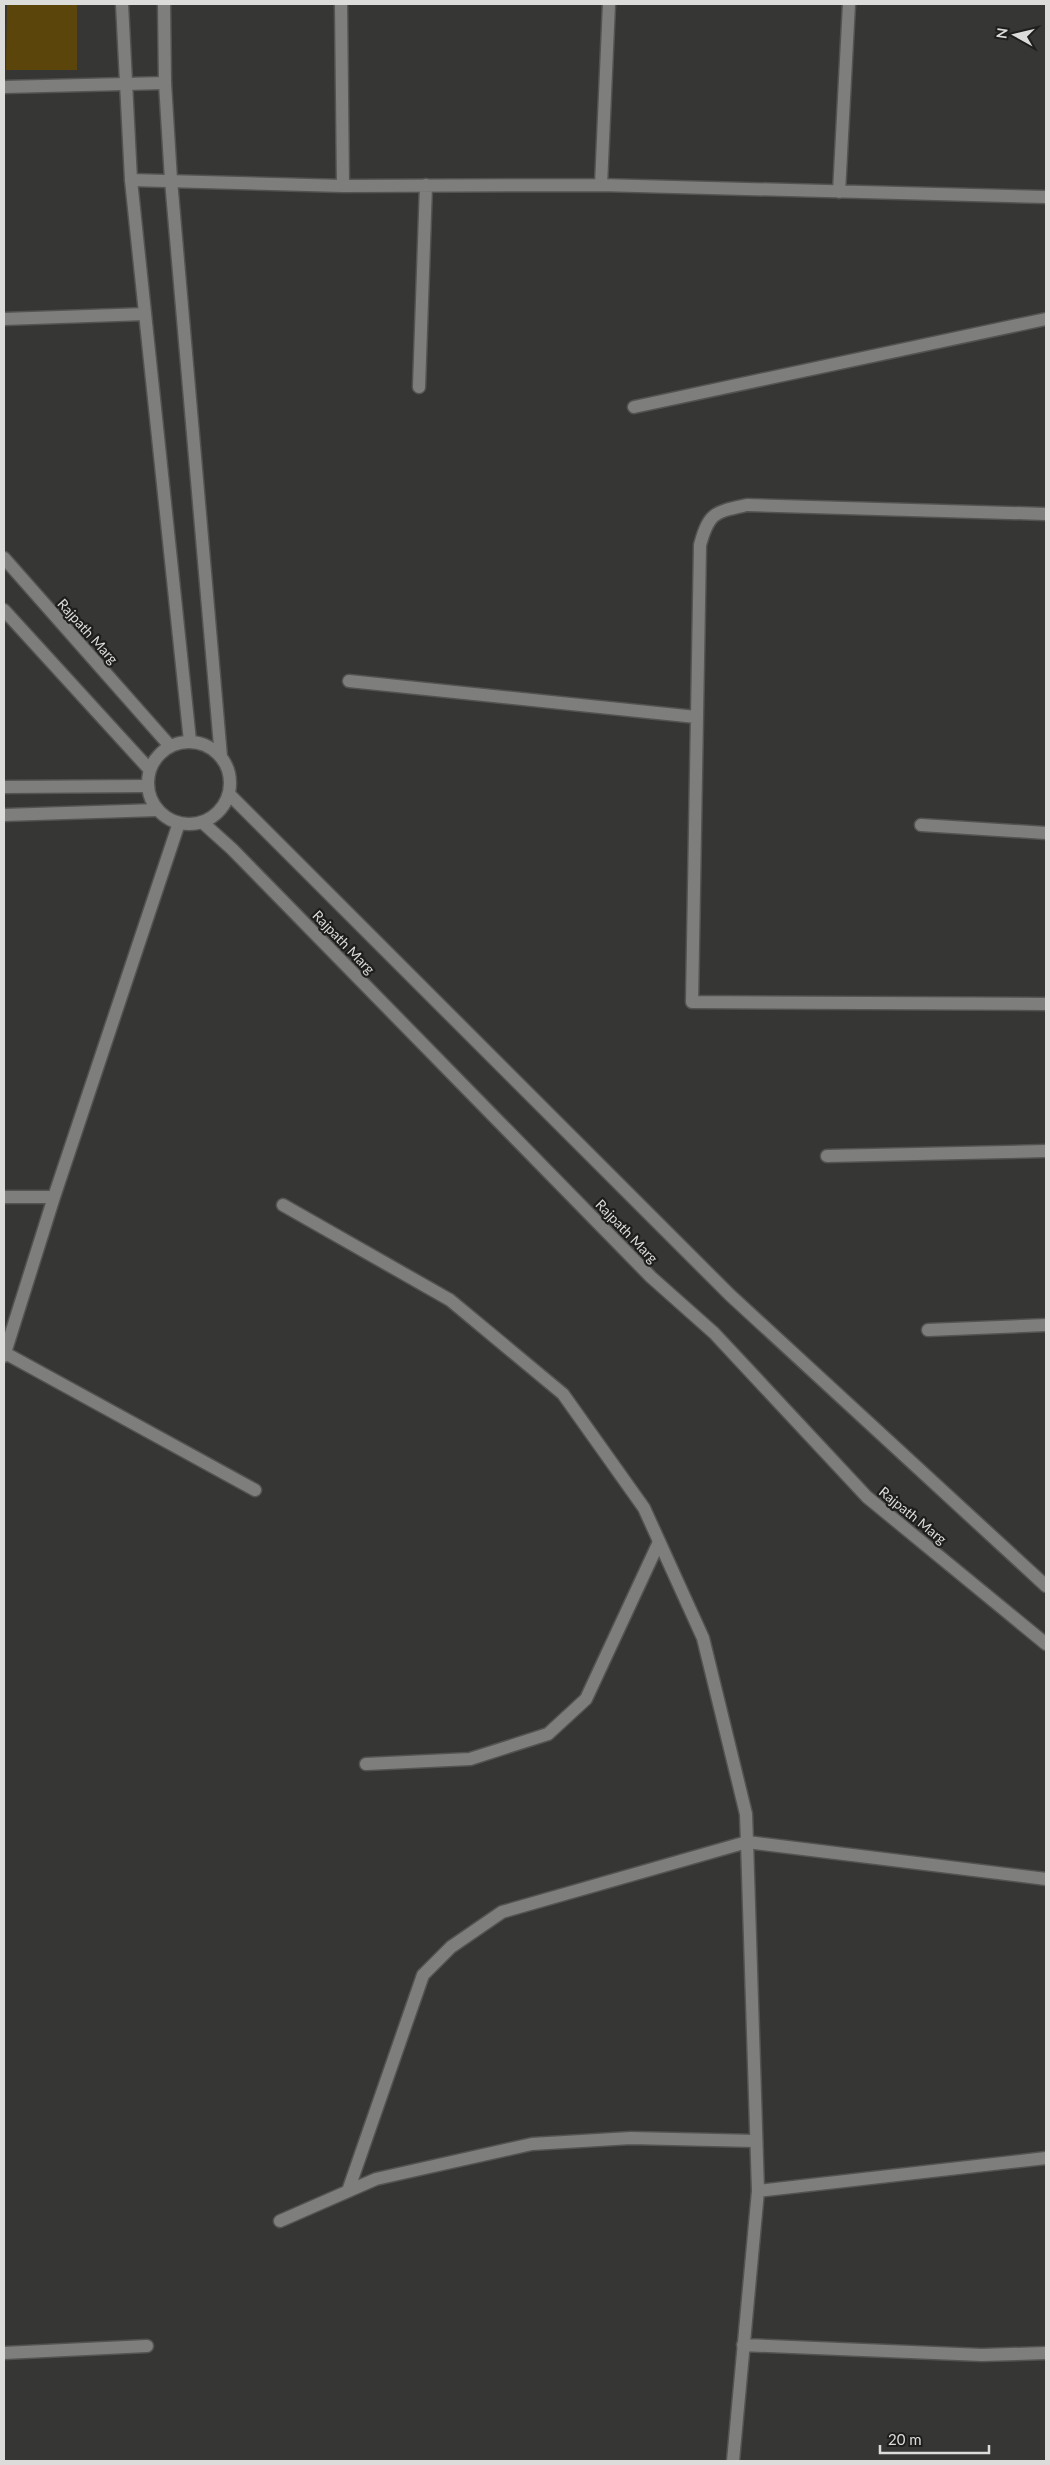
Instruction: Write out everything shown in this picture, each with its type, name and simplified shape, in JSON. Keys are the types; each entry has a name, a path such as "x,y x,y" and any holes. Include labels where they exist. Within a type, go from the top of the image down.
{"street":[{"path":"122,4 131,180 190,741"},
{"path":"164,4 171,180 221,757"},
{"path":"341,4 343,186"},
{"path":"601,185 609,4"},
{"path":"839,192 849,4"},
{"path":"4,87 166,83"},
{"path":"131,180 343,186 601,185 1046,197"},
{"path":"419,387 426,186"},
{"path":"4,319 145,314"},
{"path":"634,407 1046,319"},
{"path":"1046,514 747,505 720,511 706,523 700,545 692,1002 1046,1004"},
{"name":"Rajpath Marg","path":"4,558 170,746"},
{"path":"4,610 150,770"},
{"path":"349,681 696,717"},
{"path":"190,741 208,745 221,757 230,775 229,794 218,812 202,822 179,823 167,819 158,810 147,786 150,770 157,756 170,746 190,741"},
{"path":"4,787 147,786"},
{"name":"Rajpath Marg","path":"229,794 730,1295 1046,1586"},
{"path":"4,815 158,810"},
{"name":"Rajpath Marg","path":"202,822 232,849 651,1277 714,1333 867,1497 1046,1644"},
{"path":"179,823 54,1197 4,1355 255,1490"},
{"path":"921,825 1046,834"},
{"path":"827,1156 1046,1151"},
{"path":"4,1197 54,1197"},
{"path":"283,1205 450,1300 563,1394 644,1508 703,1638 746,1814 758,2191 733,2461"},
{"path":"928,1330 1046,1325"},
{"path":"366,1764 470,1759 548,1734 586,1699 659,1542"},
{"path":"348,2191 423,1975 451,1947 502,1912 747,1842 1046,1879"},
{"path":"280,2221 376,2179 532,2144 630,2138 756,2141"},
{"path":"758,2191 1046,2158"},
{"path":"743,2345 982,2355 1046,2353"},
{"path":"4,2353 147,2346"}],"building":[{"path":"7,4 77,4 77,70 6,70"}]}
